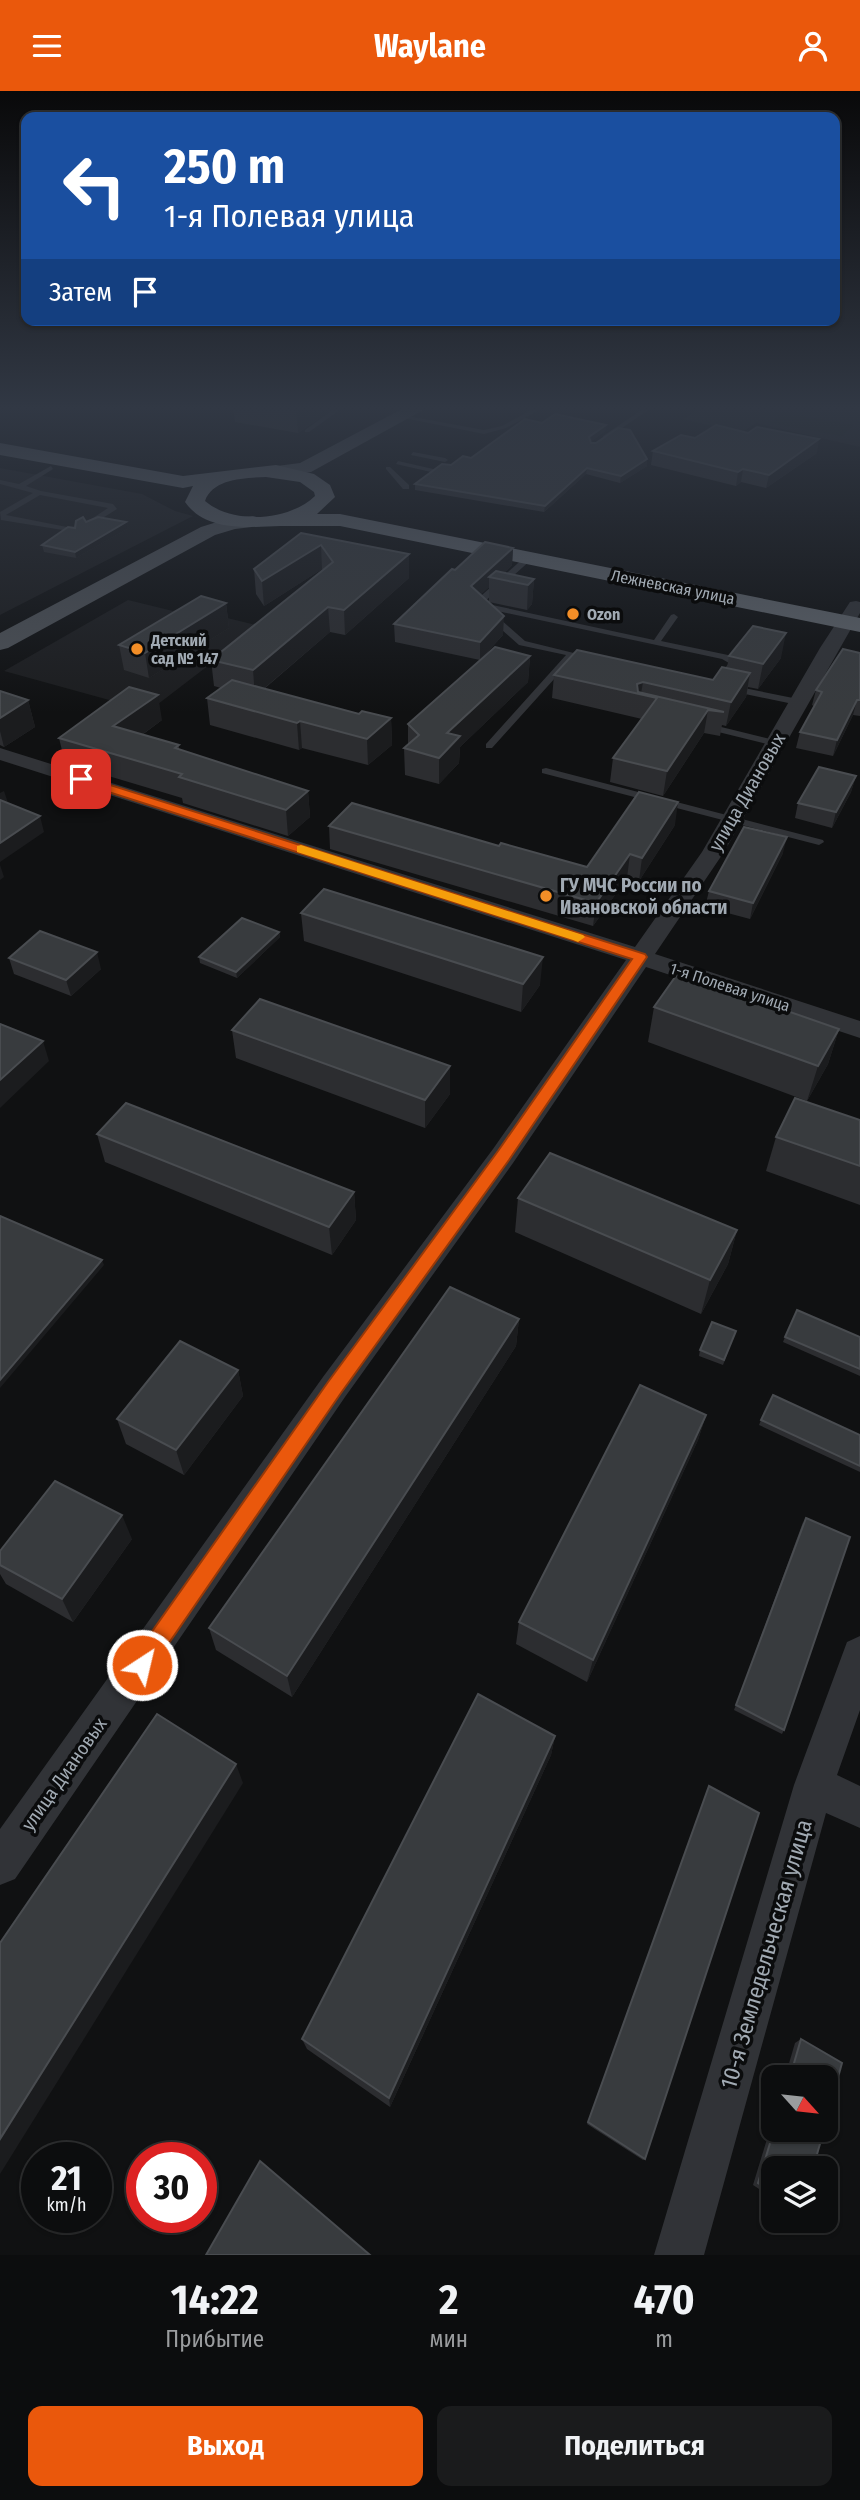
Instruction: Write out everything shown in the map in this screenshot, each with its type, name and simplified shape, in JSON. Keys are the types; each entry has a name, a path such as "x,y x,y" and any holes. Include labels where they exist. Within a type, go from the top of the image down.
{"highway":[{"path":"206,510 225,519 253,522 280,520 310,510"},
{"name":"Лежневская улица","path":"364,510 855,615"},
{"name":"Лежневская улица","path":"280,520 334,519 529,558 855,615"}],"main road":[{"path":"0,632 190,531 207,519 201,510"},
{"path":"0,643 208,531 233,523 253,522"}],"street":[{"name":"улица Диановых","path":"2,1857 334,1387 503,1156 641,957 731,820 798,702 855,615"},
{"name":"1-я Полевая улица","path":"0,754 641,957 860,1030"},
{"name":"10-я Земледельческая улица","path":"679,2255 814,1785 860,1655"},
{"path":"814,1785 860,1808"}],"lane":[{"path":"9,510 1,515 4,518 72,530"},
{"path":"90,524 111,510"},
{"path":"477,604 529,558"},
{"path":"477,604 725,657 734,663 724,675"},
{"path":"477,604 522,643 598,660"},
{"path":"656,643 674,617"},
{"path":"489,746 572,654"},
{"path":"718,685 798,702"},
{"path":"688,723 775,743"},
{"path":"546,771 819,842"}],"shaded area":[{"path":"0,510 173,510 193,516 0,615"},
{"name":"Детский сад № 147","path":"128,600 173,611 182,607 260,626 149,711 4,671"}],"building":[{"path":"83,517 86,522 98,517 126,522 75,552 42,545 68,527 75,528 76,521"},
{"path":"301,533 409,554 344,610 328,607 253,670 211,660 333,562 321,545 262,581 254,569"},
{"path":"485,542 513,548 471,586 504,616 480,642 394,624 452,569 455,570"},
{"path":"496,571 534,579 528,585 489,577"},
{"path":"201,596 226,603 145,653 119,645"},
{"path":"753,626 786,633 763,664 729,656"},
{"path":"495,647 530,656 447,733 460,736 439,758 404,748 419,735 408,724"},
{"path":"843,649 860,653 860,700 857,700 837,740 800,732 822,692 816,690"},
{"path":"577,650 713,680 722,667 750,673 731,702 643,682 637,684 638,692 724,712 708,710 667,771 613,758 657,698 554,675"},
{"path":"232,680 359,714 362,711 391,718 367,739 207,698"},
{"path":"129,687 158,695 113,726 179,745 175,748 308,791 286,810 179,777 182,774 59,738"},
{"path":"0,691 28,700 0,718"},
{"path":"819,767 856,776 836,812 798,803"},
{"path":"639,792 678,802 642,858 630,854 596,903 329,826 352,803 499,846 501,843 587,867"},
{"path":"0,800 40,816 0,843"},
{"path":"744,827 787,837 753,903 709,891"},
{"path":"324,889 543,957 523,984 301,913"},
{"path":"242,918 279,932 236,972 199,957"},
{"path":"40,931 97,952 66,980 9,958"},
{"path":"678,973 839,1029 818,1066 654,1007"},
{"path":"260,999 450,1066 425,1100 232,1030"},
{"path":"0,1024 43,1041 0,1080"},
{"path":"795,1098 860,1120 860,1166 776,1137"},
{"path":"126,1103 354,1192 329,1227 97,1134"},
{"path":"550,1153 737,1230 710,1280 518,1198"},
{"path":"0,1216 102,1260 0,1380"},
{"path":"450,1287 519,1319 287,1676 209,1628"},
{"path":"797,1310 860,1337 860,1369 785,1337"},
{"path":"712,1322 736,1331 724,1360 700,1350"},
{"path":"180,1341 238,1370 176,1450 117,1419"},
{"path":"640,1385 706,1415 593,1660 519,1622"},
{"path":"773,1395 860,1435 860,1466 761,1420"},
{"path":"55,1481 122,1515 62,1599 0,1565 0,1551"},
{"path":"806,1518 850,1537 784,1730 736,1705"},
{"path":"478,1694 555,1736 389,2098 302,2039"},
{"path":"157,1714 236,1764 0,2139 0,1943"},
{"path":"709,1786 759,1813 645,2159 588,2122"},
{"path":"801,2039 842,2063 838,2078 838,2065 793,2065"},
{"path":"770,2142 821,2142 816,2156 766,2156"},
{"path":"260,2161 370,2255 206,2255"}],"slow traffic":[{"path":"301,849 578,937"}],"place":[{"name":"Ozon","path":"573,614"},
{"name":"Детский сад № 147","path":"137,649"},
{"name":"ГУ МЧС России по Ивановской области","path":"546,896"}],"route":[{"path":"81,779 641,957 503,1156 334,1387 142,1665"}]}
